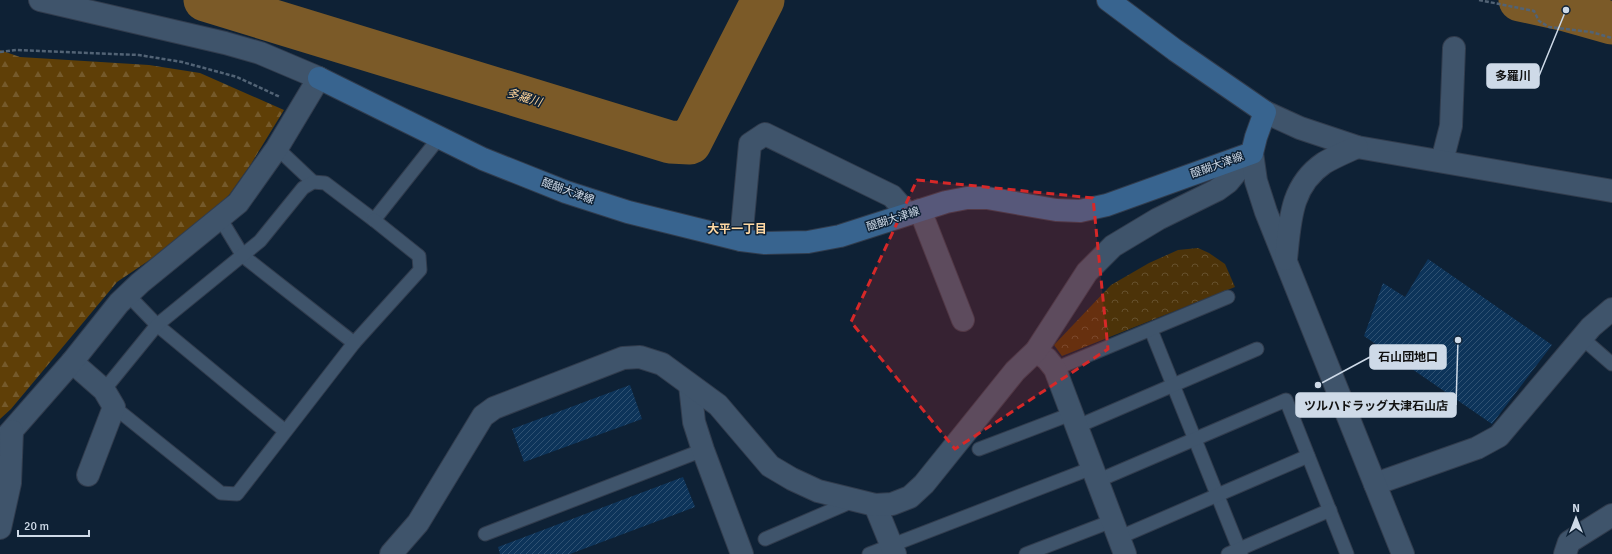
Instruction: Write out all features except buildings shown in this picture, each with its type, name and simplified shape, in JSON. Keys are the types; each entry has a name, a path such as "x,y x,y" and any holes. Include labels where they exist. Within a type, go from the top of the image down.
{"main road":[{"path":"1108,0 1175,50 1265,112"},
{"name":"醍醐大津線","path":"319,78 483,159 566,192 628,212 741,240 765,243 808,242 840,236 953,200 967,198 988,198 1056,210 1080,211 1107,205 1252,153 1265,112"}],"street":[{"path":"0,528 10,483 6,437 72,362 120,303 140,284 238,203 277,148 319,78 260,54 225,43 40,0"},
{"path":"1442,161 1451,126 1454,48"},
{"path":"1265,112 1300,128 1357,147 1612,191"},
{"path":"741,240 750,144 765,134 892,196 914,212 963,320"},
{"path":"1286,263 1290,224 1297,195 1303,183 1325,163 1357,147"},
{"path":"1252,153 1256,181 1266,212 1404,554"},
{"path":"391,554 418,523 483,416 494,408 623,358 640,357 662,364 718,405 770,466 792,479 818,491 875,505 892,504 910,496 924,484 1015,372 1036,351 1087,272 1113,246 1158,219 1217,190 1228,182 1252,153"},
{"path":"1375,484 1477,448 1499,436 1591,327 1612,309"},
{"path":"1036,351 1047,359 1055,370 1118,537"},
{"path":"72,362 109,398 88,475"},
{"path":"690,385 694,422 742,554"},
{"path":"875,505 894,550"},
{"path":"1565,554 1569,542 1612,515"}],"lane":[{"path":"374,220 440,138"},
{"path":"277,148 313,182"},
{"path":"313,182 325,183 374,220 419,256 420,270 354,343 237,494 221,493 109,398 156,325 260,241 303,188 313,182"},
{"path":"220,218 243,256 354,343"},
{"path":"128,295 156,325 286,431"},
{"path":"1055,370 1228,297"},
{"path":"1151,330 1218,495 1236,552 1330,510"},
{"path":"1582,338 1612,364"},
{"path":"979,449 1074,420 1173,385 1257,349"},
{"path":"869,554 894,550 1195,439 1286,400 1347,554"},
{"path":"485,534 703,450"},
{"path":"1026,554 1118,537 1308,456"},
{"path":"765,539 855,500"}],"path":[{"path":"1479,0 1534,11 1539,21 1549,27 1591,32 1612,38"},
{"path":"0,52 16,50 139,55 182,62 237,77 301,106"}],"highlighted area":[{"path":"917,180 1093,198 1108,349 955,449 851,322"}],"green space":[{"path":"0,50 20,57 149,65 200,73 284,110 251,164 229,195 203,220 166,249 117,282 11,409 0,419"},
{"path":"1198,248 1209,253 1225,264 1235,287 1062,356 1054,345 1111,285 1149,263 1178,250"}],"waterway":[{"name":"多羅川","path":"205,0 670,142 690,143 763,0"},
{"name":"多羅川","path":"1520,0 1566,10 1612,23"}],"place":[{"name":"多羅川","path":"1566,10"},
{"name":"ツルハドラッグ大津石山店","path":"1458,340"},
{"name":"石山団地口","path":"1318,385"}],"district":[{"name":"大平一丁目","path":"737,229"}]}
